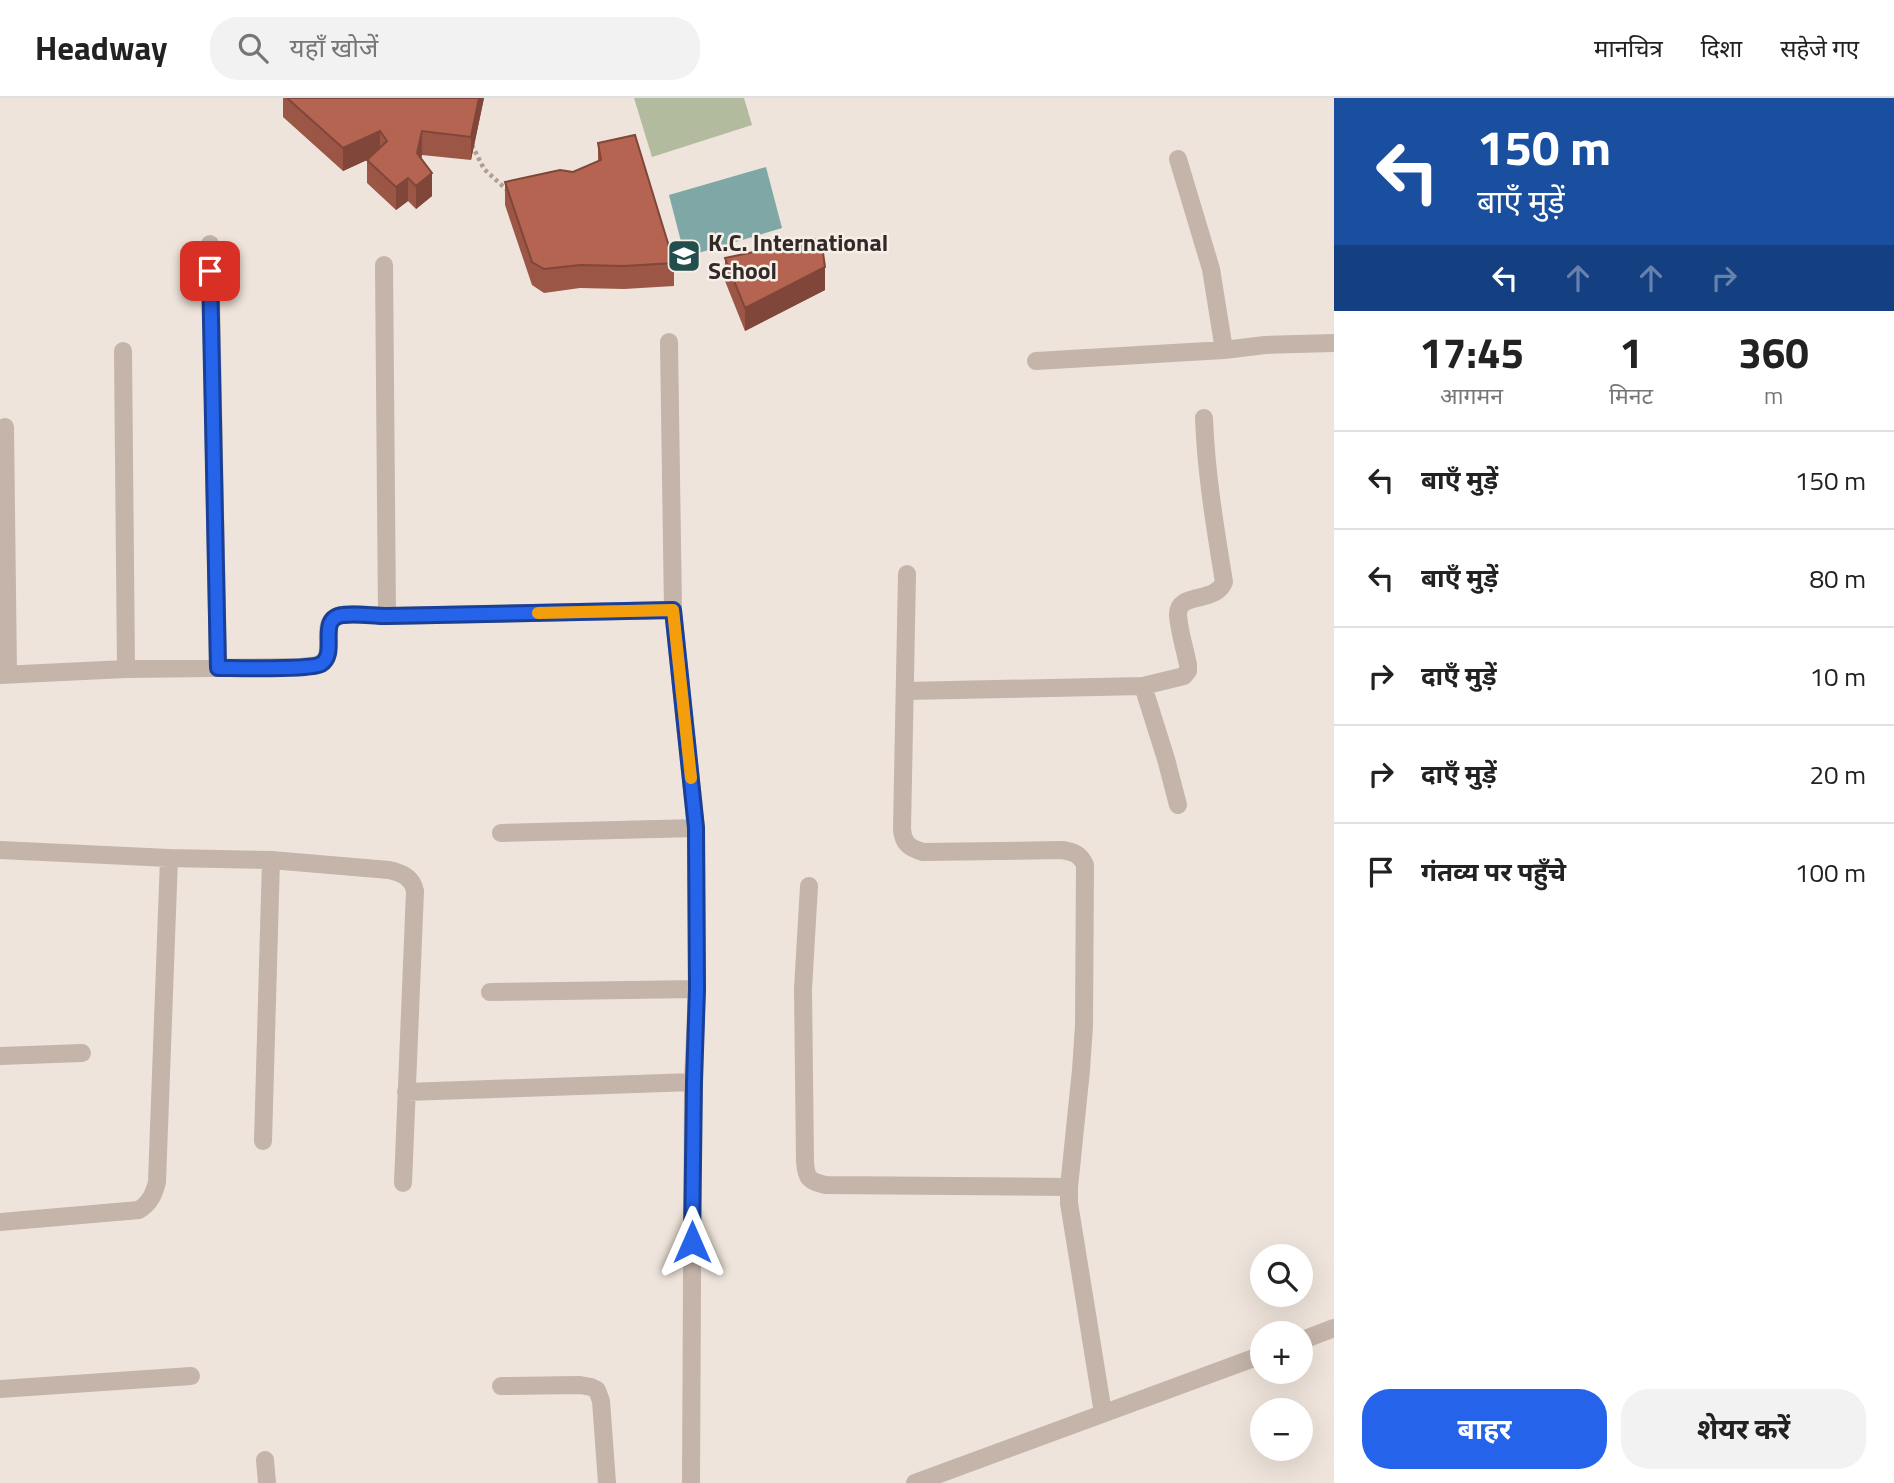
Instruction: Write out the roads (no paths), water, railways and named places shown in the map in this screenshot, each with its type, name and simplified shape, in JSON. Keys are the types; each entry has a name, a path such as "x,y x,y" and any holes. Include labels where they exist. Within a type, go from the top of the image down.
{"street":[{"path":"1178,159 1211,269 1224,350"},
{"path":"210,244 218,668"},
{"path":"384,265 387,616"},
{"path":"669,342 673,610 696,828 697,989 691,1483"},
{"path":"1036,361 1224,350 1265,345 1334,343"},
{"path":"123,351 127,670"},
{"path":"905,691 1143,686 1184,676 1188,665 1178,616 1180,606 1216,593 1224,582 1210,500 1204,418"},
{"path":"5,427 4,675 320,665 326,658 329,626 337,616 344,615 673,610"},
{"path":"907,574 902,829 905,843 912,849 923,852 1062,850 1076,853 1085,865 1083,1037 1069,1187 1072,1226 1103,1413"},
{"path":"1143,686 1178,805"},
{"path":"501,834 696,828"},
{"path":"0,850 271,860 389,870 411,880 415,891 402,1183"},
{"path":"0,1222 139,1210 148,1204 154,1193 157,1182 169,858"},
{"path":"263,1141 271,860"},
{"path":"809,887 803,1000 804,1161 805,1172 809,1178 826,1185 1069,1187"},
{"path":"490,992 697,989"},
{"path":"0,1056 82,1053"},
{"path":"406,1092 694,1082"},
{"path":"1313,1335 1334,1328"},
{"path":"917,1483 1250,1359"},
{"path":"0,1388 191,1376"},
{"path":"502,1386 580,1385 597,1390 601,1401 607,1483"},
{"path":"265,1460 267,1483"}],"water":[{"path":"766,167 782,228 685,257 669,195"}],"place":[{"name":"K.C. International School","path":"684,256"}]}
